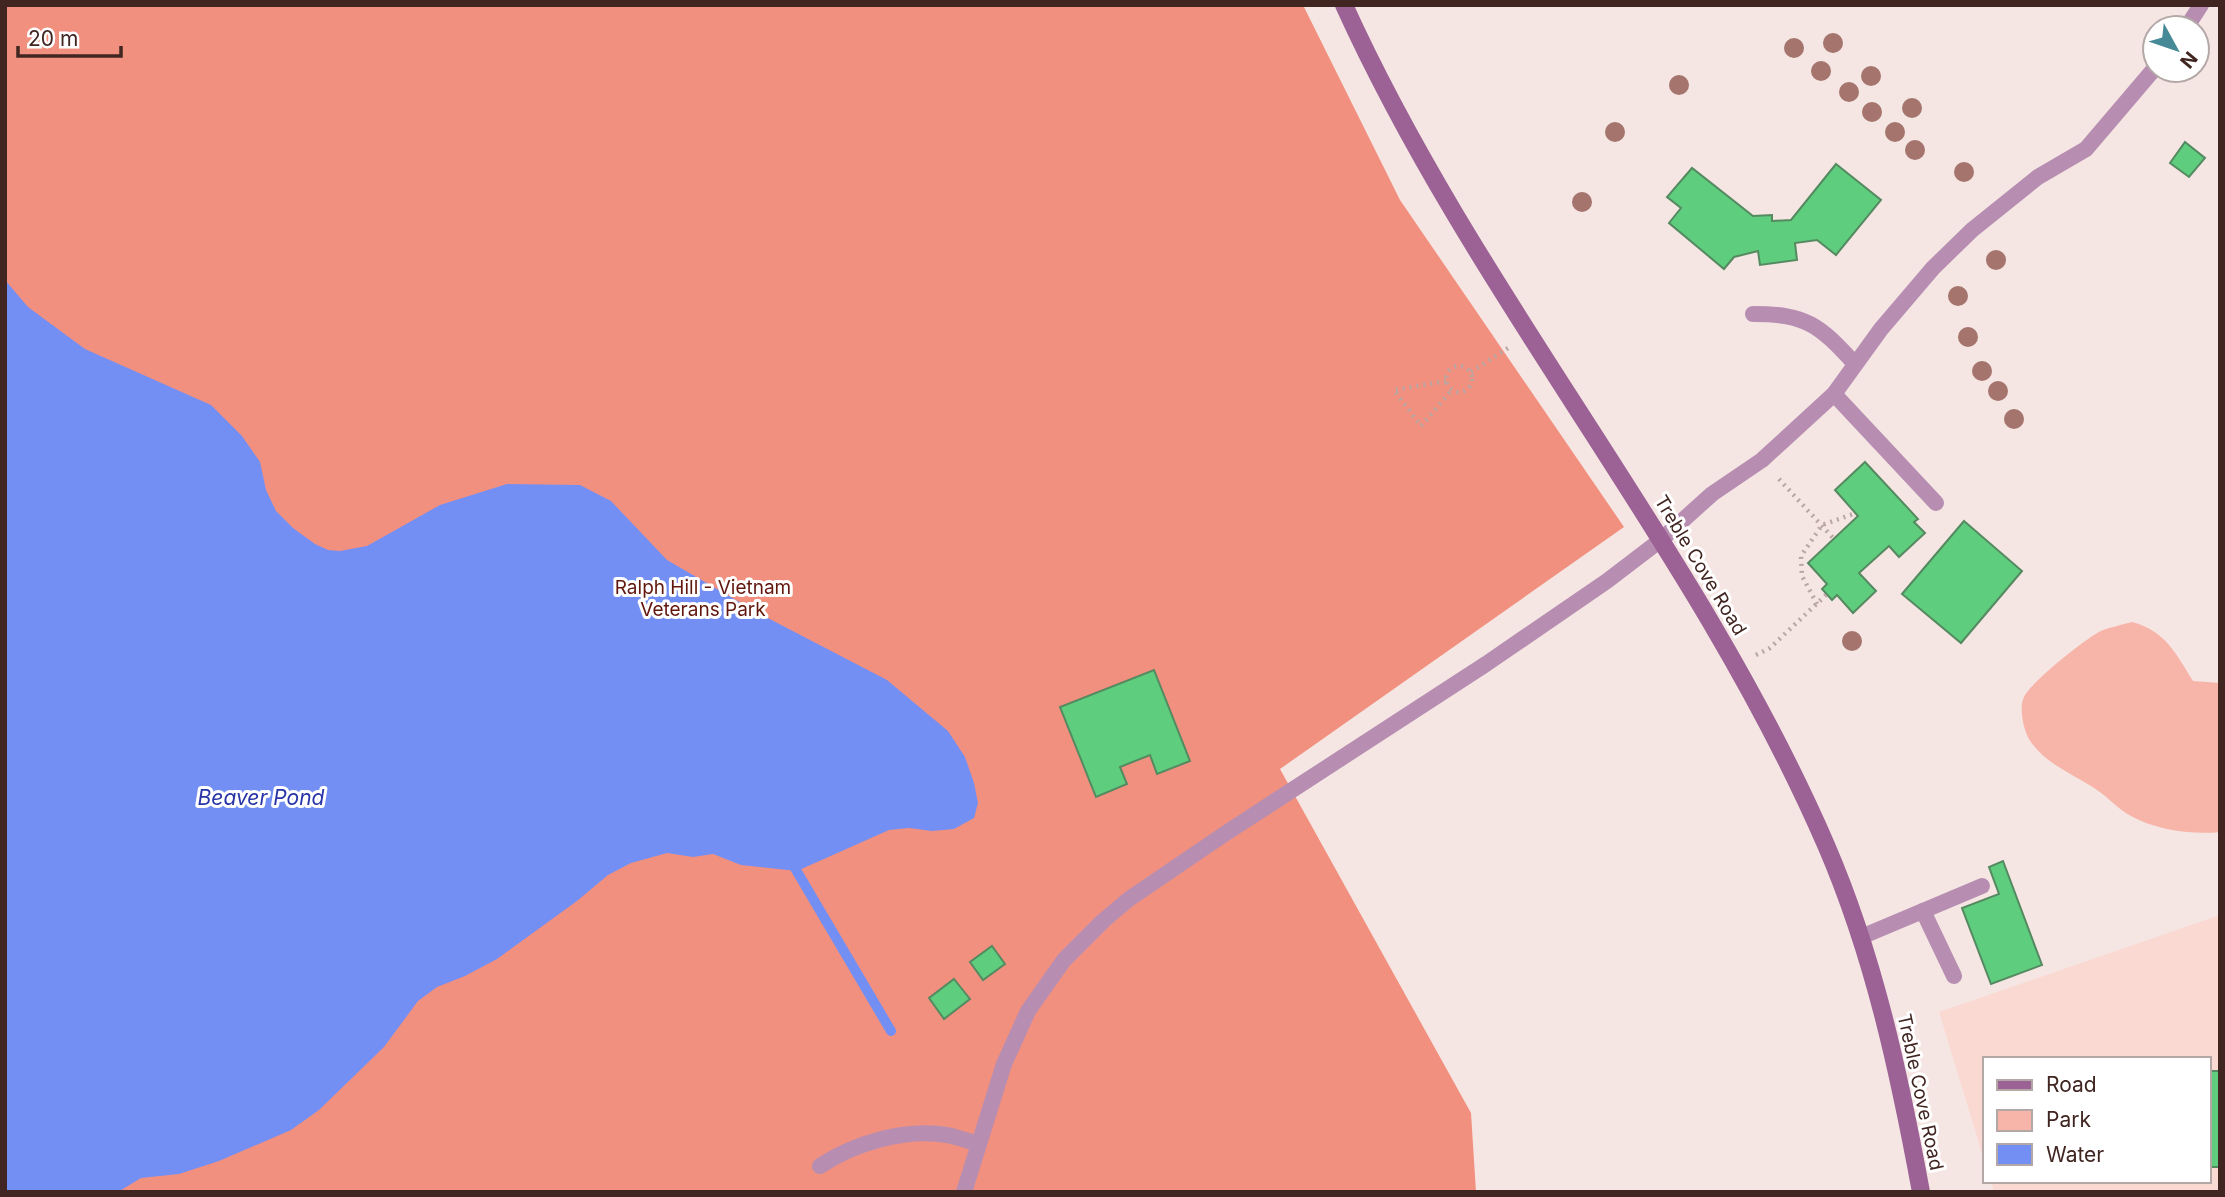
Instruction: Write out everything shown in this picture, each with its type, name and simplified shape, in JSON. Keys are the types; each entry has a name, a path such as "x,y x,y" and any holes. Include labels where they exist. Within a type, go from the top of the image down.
{"main road":[{"name":"Treble Cove Road","path":"1344,5 1433,177 1720,635 1810,809 1861,937 1898,1073 1921,1192"}],"lane":[{"path":"964,1192 1008,1055 1028,1011 1064,960 1103,921 1171,870 1486,664 1607,581 1662,539 1712,494 1762,460 1834,394 1903,302 1933,268 1972,230 2038,177 2086,149 2141,84"},
{"path":"1753,314 1790,315 1804,320 1835,342 1855,364"},
{"path":"1834,394 1936,503"},
{"path":"1861,937 1982,886"},
{"path":"1923,911 1954,976"},
{"path":"820,1166 833,1157 874,1142 918,1133 946,1135 979,1144"}],"path":[{"path":"1471,372 1529,334"},
{"path":"1454,367 1465,367 1471,372 1473,379 1469,389 1460,393 1452,390 1446,381 1448,372 1454,367"},
{"path":"1446,381 1394,390 1420,426 1452,390"},
{"path":"1762,460 1834,539"},
{"path":"1816,604 1807,589 1800,563 1805,548 1822,525 1856,513"},
{"path":"1765,650 1827,594"}],"shaded area":[{"path":"2220,915 2220,1192 1994,1192 1992,1183 2211,1183 2211,1057 1983,1057 1983,1156 1939,1012"}],"green space":[{"name":"Ralph Hill - Vietnam Veterans Park","path":"5,5 1303,5 1400,200 1624,527 1280,769 1471,1113 1476,1192 5,1192"},
{"path":"2132,622 2144,626 2162,638 2193,681 2220,683 2220,832 2174,830 2131,816 2097,790 2051,762 2035,748 2027,735 2022,706 2028,690 2059,661 2094,635"}],"water":[{"name":"Beaver Pond","path":"5,280 28,307 85,349 211,405 242,436 260,462 266,490 276,511 293,528 328,550 340,551 367,546 440,505 507,484 580,485 611,501 667,560 760,614 887,680 948,731 965,757 974,783 978,803 974,818 954,829 889,830 797,871 741,865 713,854 693,857 667,853 631,863 608,875 497,959 437,987 418,1001 384,1047 319,1110 291,1130 219,1161 179,1174 141,1178 118,1192 5,1192"}],"building":[{"path":"2185,142 2205,158 2189,177 2170,163"},
{"path":"1836,164 1881,200 1836,255 1817,240 1795,243 1797,260 1760,265 1758,251 1734,257 1724,269 1669,223 1681,208 1667,197 1692,168 1753,216 1772,215 1772,221 1791,220"},
{"path":"1865,462 1918,519 1914,522 1925,533 1899,557 1889,546 1859,573 1876,591 1853,613 1837,595 1832,600 1822,589 1827,584 1808,563 1858,516 1835,490"},
{"path":"1964,521 2022,571 1961,643 1902,594"},
{"path":"1154,670 1190,761 1157,774 1150,755 1120,767 1127,784 1096,797 1060,707"},
{"path":"2003,861 2042,965 1991,984 1962,908 1999,894 1989,867"},
{"path":"992,946 1005,964 983,980 970,962"},
{"path":"954,979 970,999 944,1019 929,998"},
{"path":"2211,1071 2220,1071 2220,1167 2211,1167"}],"waterway":[{"path":"789,858 891,1031"}]}
